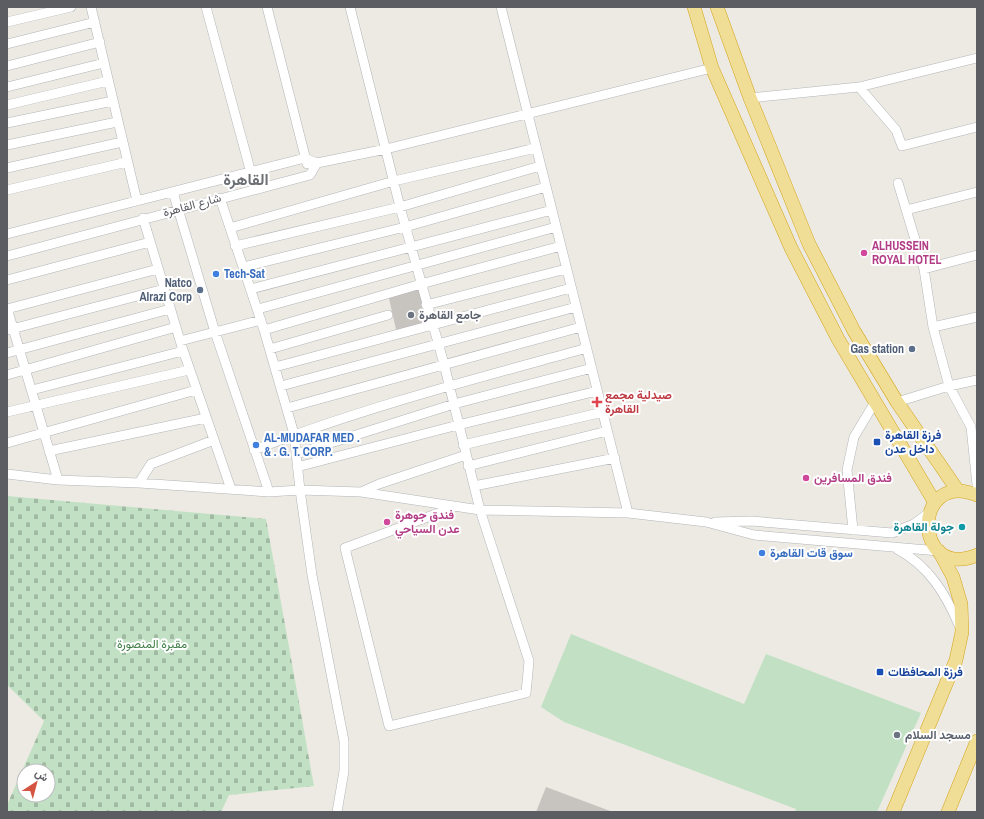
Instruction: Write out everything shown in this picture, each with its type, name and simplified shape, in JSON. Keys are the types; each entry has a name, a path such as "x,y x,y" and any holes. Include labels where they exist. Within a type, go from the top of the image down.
{"highway":[{"path":"694,7 712,68 791,248 838,339 875,402 932,508"},
{"path":"717,7 750,98 809,244 854,331 897,402 958,491"},
{"path":"893,812 956,660 962,632 961,604 953,577 939,551 932,543 928,533 927,523 932,508 945,495 958,491 977,495"},
{"path":"939,551 948,556 959,559 977,555"},
{"path":"948,812 977,740"}],"street":[{"path":"7,22 71,7"},
{"path":"91,7 117,122 137,201"},
{"path":"206,7 251,173"},
{"path":"267,7 310,175"},
{"path":"350,7 405,227 444,364 468,466 480,510 528,660 526,693 389,726 345,548 457,506"},
{"path":"501,7 628,512"},
{"path":"7,44 95,22"},
{"path":"7,66 100,42"},
{"path":"750,98 859,87 977,58"},
{"path":"7,87 104,63"},
{"path":"305,158 317,163 386,149 712,68"},
{"path":"7,105 108,81"},
{"path":"859,87 896,130 902,146 977,127"},
{"path":"7,123 113,101"},
{"path":"7,145 117,122"},
{"path":"7,168 122,142"},
{"path":"230,228 394,182 536,148"},
{"name":"شارع القاهرة","path":"7,234 305,158"},
{"path":"7,190 127,162"},
{"path":"310,175 317,163"},
{"path":"235,246 400,207 540,166"},
{"name":"شارع القاهرة","path":"7,256 143,218 310,175"},
{"path":"898,183 924,269 933,327 949,386 971,427 977,485"},
{"path":"243,267 405,227 546,187"},
{"path":"173,192 215,332 269,492"},
{"path":"906,210 977,192"},
{"path":"220,198 235,246 258,309 294,434 297,467 312,575 344,740 344,771 336,812"},
{"path":"251,289 552,210"},
{"path":"143,218 189,370 231,489"},
{"path":"258,309 556,227"},
{"path":"7,280 150,242"},
{"path":"264,330 421,284 560,246"},
{"path":"924,269 977,256"},
{"path":"58,480 32,390 19,350 10,329 7,308 158,269"},
{"path":"426,305 566,269"},
{"path":"275,367 571,288"},
{"path":"10,329 164,289"},
{"path":"281,386 576,307"},
{"path":"7,354 170,309"},
{"path":"270,348 388,315"},
{"path":"933,327 977,317"},
{"path":"180,341 261,320"},
{"path":"287,408 581,326"},
{"path":"7,375 176,327"},
{"path":"254,450 294,434 449,386 587,348"},
{"path":"32,390 183,351"},
{"path":"296,454 454,404 592,368"},
{"path":"7,412 37,407 189,370"},
{"path":"897,402 949,386 977,380"},
{"path":"7,442 196,390"},
{"path":"297,467 597,391"},
{"path":"853,530 847,470 854,437 875,402"},
{"path":"463,445 603,412"},
{"path":"49,451 206,418"},
{"path":"468,466 607,431"},
{"path":"139,482 151,464 214,440"},
{"path":"361,492 379,484 466,455"},
{"path":"474,486 615,458"},
{"path":"7,474 58,480 139,482 269,492 300,490 361,492 480,510 628,512 706,522 754,535 939,551"},
{"path":"706,522 751,521 892,533 914,524 932,508"},
{"path":"892,546 911,556 923,566 938,583 949,601 962,632"}],"green space":[{"name":"مقبرة المنصورة","path":"7,496 266,519 314,786 229,795 221,812 7,812 7,805 16,785 16,803 56,803 56,763 26,763 44,721 7,685"},
{"path":"571,634 744,704 766,654 921,713 877,812 795,812 796,809 564,722 541,707"}],"building":[{"name":"جامع القاهرة","path":"421,284 432,325 397,334 388,294"},
{"path":"546,787 613,812 536,812"}],"place":[{"name":"ALHUSSEIN ROYAL HOTEL","path":"864,253"},
{"name":"Tech-Sat","path":"216,274"},
{"name":"Natco Alrazi Corp","path":"200,290"},
{"name":"جامع القاهرة","path":"411,315"},
{"name":"Gas station","path":"912,349"},
{"name":"صيدلية مجمع القاهرة","path":"597,402"},
{"name":"فرزة القاهرة داخل عدن","path":"877,442"},
{"name":"AL-MUDAFAR MED . & . G. T. CORP.","path":"256,445"},
{"name":"فندق المسافرين","path":"806,478"},
{"name":"فندق جوهرة عدن السياحي","path":"387,522"},
{"name":"جولة القاهرة","path":"962,527"},
{"name":"سوق قات القاهرة","path":"762,553"},
{"name":"فرزة المحافظات","path":"880,672"},
{"name":"مسجد السلام","path":"897,735"}],"district":[{"name":"القاهرة","path":"246,179"}]}
